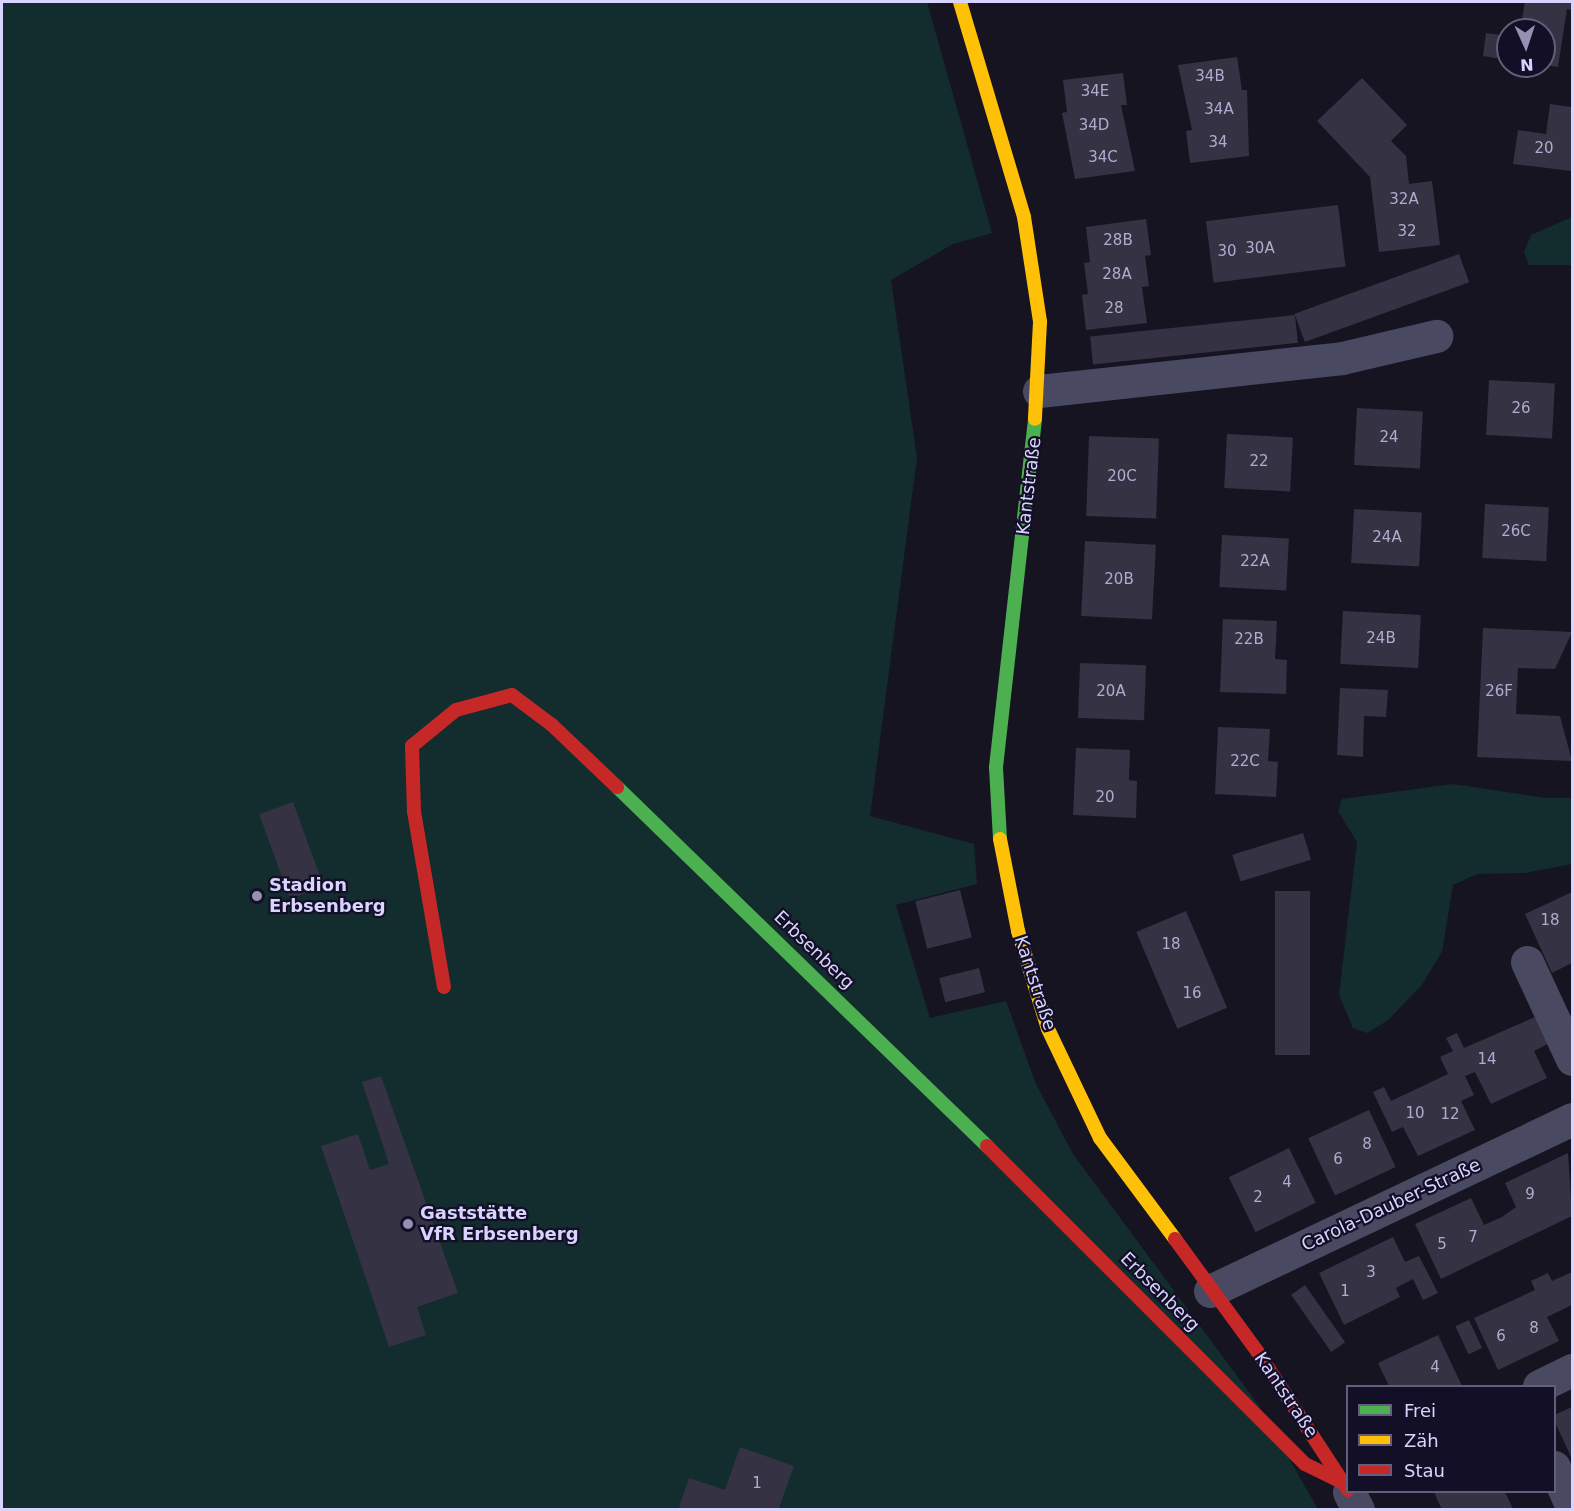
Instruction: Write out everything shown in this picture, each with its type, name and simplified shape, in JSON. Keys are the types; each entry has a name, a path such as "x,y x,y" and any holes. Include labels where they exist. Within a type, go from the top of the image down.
{"street":[{"name":"Kantstraße","path":"960,2 1024,216 1040,322 1039,391 996,767 1001,850 1018,931 1048,1029 1100,1138 1210,1291 1257,1351 1346,1486"},
{"path":"1039,391 1342,358 1436,336"},
{"name":"Erbsenberg","path":"444,987 414,811 412,746 456,710 512,695 552,725 883,1042 1305,1464 1346,1489"},
{"path":"1527,962 1572,1059"},
{"name":"Carola-Dauber-Straße","path":"1210,1291 1572,1119"},
{"path":"1541,1385 1572,1370"},
{"path":"1556,1471 1572,1507"}],"green space":[{"path":"2,2 927,2 992,233 953,244 891,280 917,458 870,816 974,844 977,884 896,905 930,1018 1006,1001 1036,1084 1073,1154 1257,1403 1318,1509 2,1509"},
{"path":"1572,217 1572,265 1529,265 1524,252 1531,235"},
{"path":"1453,784 1545,798 1572,798 1572,864 1525,873 1477,874 1453,885 1442,952 1421,986 1387,1021 1367,1033 1353,1028 1339,995 1357,842 1338,811 1342,799"}],"building":[{"path":"1525,2 1572,2 1572,10 1567,9 1558,67 1556,67 1556,18 1522,18"},
{"path":"1486,33 1496,34 1496,58 1483,56"},
{"path":"1237,57 1242,90 1247,90 1249,156 1190,163 1186,131 1192,130 1178,65"},
{"path":"1123,73 1127,105 1121,105 1135,171 1075,179 1062,113 1067,112 1063,80"},
{"path":"1362,78 1407,125 1391,141 1406,156 1409,184 1432,181 1440,245 1379,252 1370,177 1317,121"},
{"path":"1550,104 1572,107 1572,171 1513,164 1518,130 1546,134"},
{"path":"1338,205 1346,267 1214,283 1206,221"},
{"path":"1146,219 1151,255 1145,256 1149,286 1142,287 1147,323 1086,330 1082,295 1088,294 1084,263 1090,262 1086,227"},
{"path":"1459,254 1469,282 1305,342 1295,314"},
{"path":"1295,315 1298,343 1093,364 1090,337"},
{"path":"1489,380 1555,383 1552,438 1486,435"},
{"path":"1357,408 1423,411 1420,468 1354,465"},
{"path":"1227,434 1293,437 1290,491 1224,488"},
{"path":"1089,436 1159,438 1156,518 1086,516"},
{"path":"1485,504 1549,507 1546,561 1482,558"},
{"path":"1354,509 1422,513 1419,566 1351,563"},
{"path":"1222,535 1289,539 1286,590 1219,587"},
{"path":"1085,541 1156,545 1152,620 1081,616"},
{"path":"1343,611 1421,615 1418,668 1340,664"},
{"path":"1223,619 1277,621 1275,659 1287,660 1286,694 1220,692"},
{"path":"1483,628 1572,632 1555,669 1518,668 1516,714 1560,716 1572,761 1477,757"},
{"path":"1080,663 1146,665 1144,720 1078,718"},
{"path":"1340,688 1388,690 1386,717 1364,716 1363,757 1337,755"},
{"path":"1218,727 1270,729 1268,761 1278,762 1276,797 1215,794"},
{"path":"1076,748 1130,750 1129,780 1137,781 1136,818 1073,815"},
{"path":"293,802 324,887 290,899 259,814"},
{"path":"1303,833 1311,860 1240,881 1232,855"},
{"path":"960,890 972,938 927,949 915,901"},
{"path":"1275,891 1310,891 1310,1055 1275,1055"},
{"path":"1572,892 1572,963 1552,973 1525,914"},
{"path":"1186,911 1227,1008 1177,1029 1136,932"},
{"path":"979,968 985,992 945,1002 939,978"},
{"path":"1535,1017 1548,1044 1534,1051 1547,1078 1491,1104 1475,1072 1465,1076 1474,1095 1461,1101 1475,1130 1418,1156 1403,1127 1392,1132 1373,1092 1384,1087 1391,1101 1448,1074 1440,1057 1453,1051 1446,1038 1457,1033 1464,1048"},
{"path":"381,1076 458,1293 417,1307 426,1335 389,1347 321,1146 358,1134 370,1170 389,1164 362,1082"},
{"path":"1369,1110 1396,1167 1335,1195 1308,1138"},
{"path":"1289,1148 1316,1203 1256,1232 1229,1177"},
{"path":"1568,1153 1572,1216 1441,1279 1415,1224 1471,1198 1484,1225 1502,1217 1516,1207 1505,1183"},
{"path":"1393,1237 1405,1262 1419,1256 1438,1293 1423,1300 1413,1279 1396,1288 1400,1297 1344,1325 1319,1273"},
{"path":"1572,1272 1572,1305 1547,1317 1559,1341 1498,1370 1474,1318 1535,1290 1531,1281 1548,1273 1552,1281"},
{"path":"1305,1285 1345,1342 1331,1352 1291,1295"},
{"path":"1469,1320 1482,1348 1469,1354 1455,1326"},
{"path":"1438,1335 1462,1385 1389,1385 1378,1363"},
{"path":"1572,1407 1572,1459 1556,1424 1556,1414"},
{"path":"740,1447 794,1466 779,1508 784,1510 678,1510 689,1478 725,1490"},
{"path":"1434,1493 1505,1493 1513,1509 1442,1510"}],"traffic: fast":[{"path":"1000,839 996,767 1035,419"},
{"path":"617,787 987,1146"}],"traffic: slow":[{"path":"960,2 1024,217 1040,322 1035,419"},
{"path":"1000,839 1018,931 1048,1029 1100,1138 1175,1239"}],"traffic: jam":[{"path":"444,987 414,811 412,746 456,710 512,695 552,725 617,787"},
{"path":"987,1146 1305,1464 1340,1481"},
{"path":"1175,1239 1257,1351 1346,1487"}],"place":[{"name":"Stadion Erbsenberg","path":"257,896"},
{"name":"Gaststätte VfR Erbsenberg","path":"408,1224"}]}
